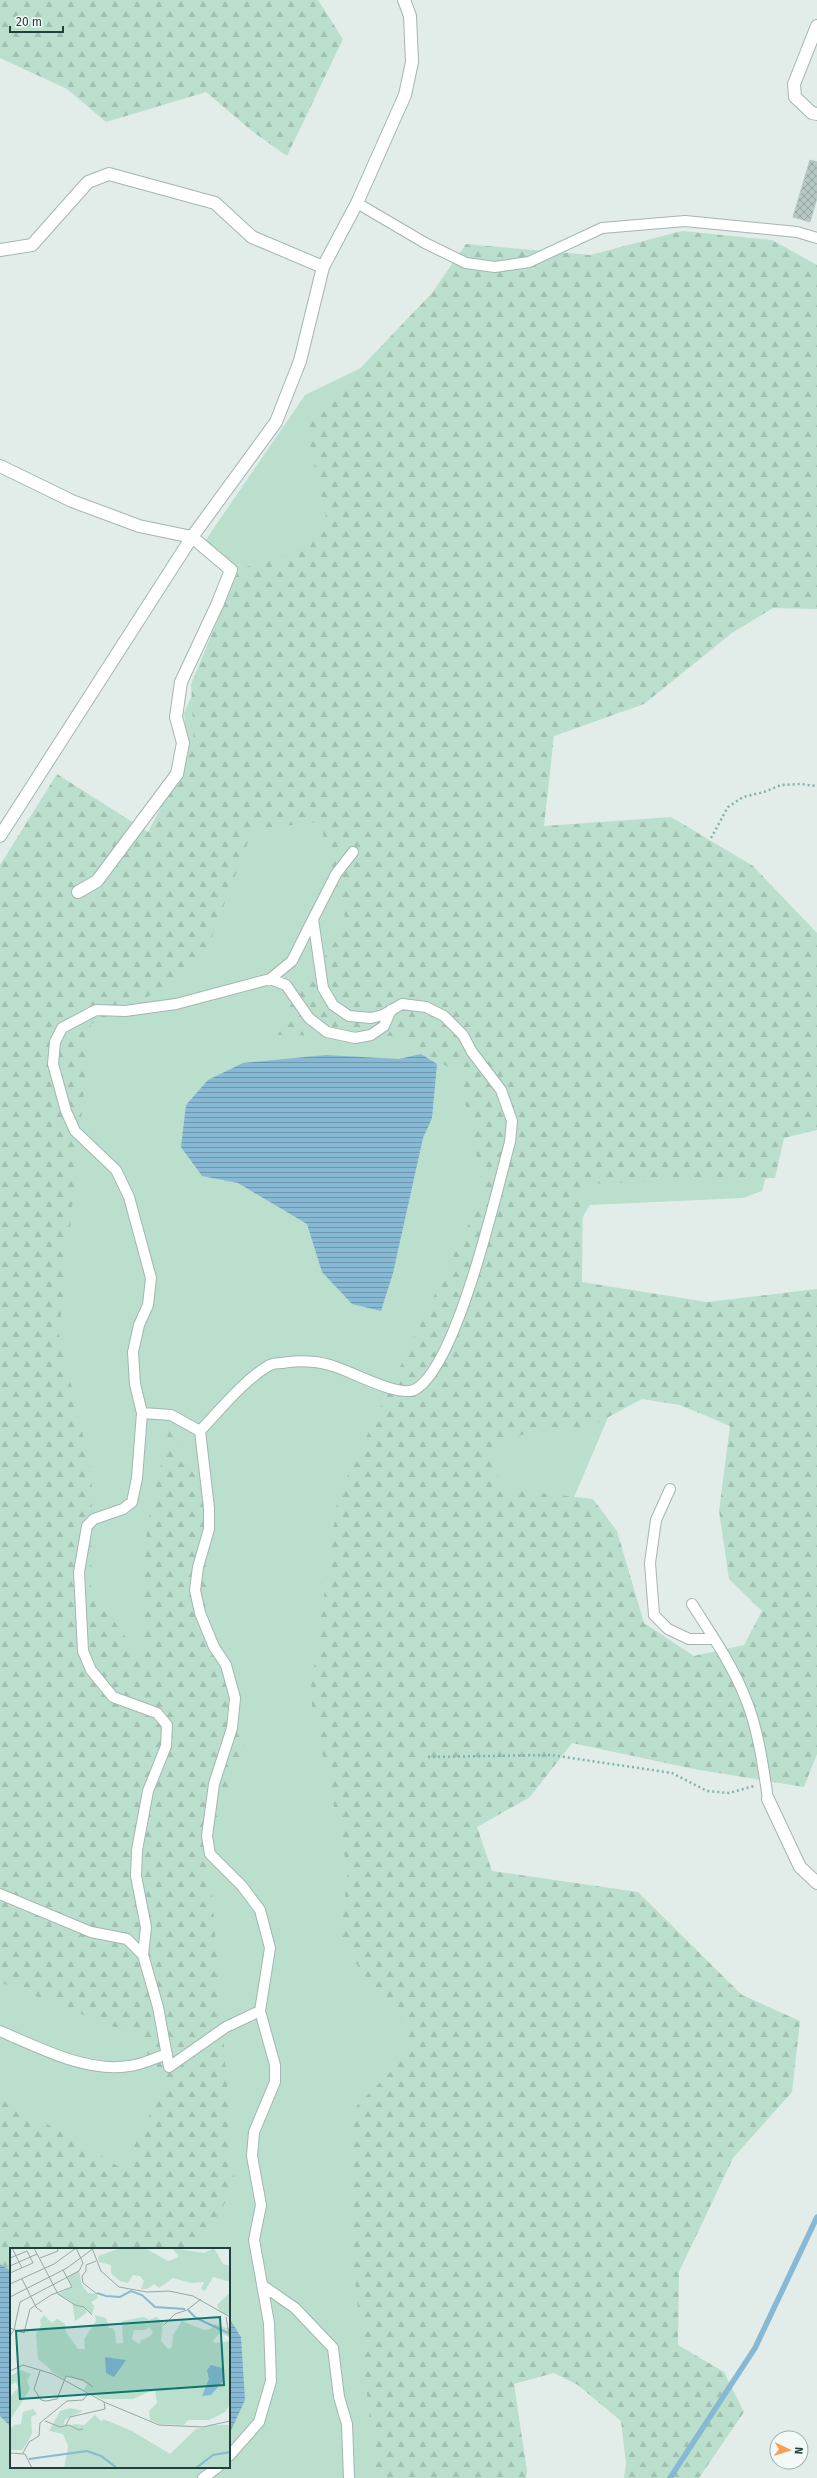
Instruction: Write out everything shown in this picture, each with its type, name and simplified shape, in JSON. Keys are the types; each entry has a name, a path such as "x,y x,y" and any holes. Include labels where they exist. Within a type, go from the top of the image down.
{"street":[{"path":"2,828 192,537 276,422 300,361 323,267 357,203 405,95 412,62 410,16 404,0"},
{"path":"817,26 794,84 795,98 812,113 817,114"},
{"path":"0,250 32,245 88,182 109,174 215,203 252,237 323,267"},
{"path":"0,466 72,502 139,526 192,537 231,570 181,682 176,717 183,743 177,774 97,881 78,892"},
{"path":"768,1799 800,1867 817,1883"}],"lane":[{"path":"357,203 425,243 466,263 495,267 529,262 602,228 685,221 797,232 817,238"},
{"path":"260,2011 226,2028 169,2067 158,2007 143,1955 146,1927 136,1876 137,1850 148,1791 166,1746 167,1725 157,1714 112,1697 91,1670 83,1651 79,1572 87,1526 94,1519 123,1509 132,1502 137,1478 142,1413 135,1384 133,1352 139,1326 148,1306 151,1278 129,1197 116,1170 75,1130 66,1111 54,1064 55,1042 62,1028 96,1010 125,1011 176,1004 270,979 292,961 336,874 353,852"},
{"path":"200,1431 240,1390 268,1365 291,1361 332,1365 401,1391 416,1389 430,1375 451,1340 468,1290 510,1142 512,1121 501,1090 472,1052 463,1034 444,1016 426,1007 402,1004 371,1018 349,1016 333,1005 323,988 313,919"},
{"path":"270,979 286,985 309,1018 327,1032 355,1038 371,1035 384,1026 391,1010"},
{"path":"142,1413 171,1415 200,1431"},
{"path":"200,1431 209,1508 209,1529 198,1567 195,1590 200,1613 214,1647 226,1666 235,1698 232,1728 214,1784 207,1836 210,1854 242,1886 260,1910 270,1948 260,2011 274,2065 275,2082 254,2132 252,2156 261,2205 254,2240 269,2322 271,2381 259,2422 230,2455"},
{"path":"670,1489 656,1520 650,1563 654,1615 668,1628 689,1639 714,1638"},
{"path":"692,1604 714,1638 746,1697 766,1783 768,1799"},
{"path":"0,1894 91,1932 127,1939 143,1955"},
{"path":"0,2031 66,2059 102,2066 129,2066 167,2054"},
{"path":"262,2285 294,2308 333,2348 339,2397 347,2424 349,2478"},
{"path":"203,2478 217,2468"}],"path":[{"path":"712,838 728,807 743,797 764,792 781,785 800,784 817,786"},
{"path":"428,1757 551,1755 672,1773 707,1791 729,1793 766,1783"}],"green space":[{"path":"0,0 318,0 343,39 287,156 252,131 206,92 106,122 67,89 0,58"},
{"path":"682,231 772,240 817,265 817,609 773,608 732,633 644,704 554,736 544,826 671,817 753,866 817,933 817,1130 784,1138 775,1178 583,1184 582,1282 707,1302 817,1289 817,1754 804,1787 694,1769 572,1743 530,1797 477,1827 492,1871 638,1892 742,1995 800,2021 792,2092 733,2158 679,2272 678,2345 724,2372 744,2412 699,2478 624,2478 626,2464 621,2421 578,2385 554,2373 514,2384 527,2471 526,2478 376,2478 353,2262 349,2114 402,2060 410,2033 340,1943 348,1871 310,1696 338,1496 484,1192 459,1073 393,1036 270,1035 347,925 320,822 253,829 207,949 157,992 91,1024 59,1334 92,1473 91,1591 140,1656 147,1527 169,1430 213,1508 207,1630 245,1744 208,1844 235,2186 198,2248 10,2248 10,2270 0,2264 0,2096 123,2169 167,2079 132,2034 0,1982 0,865 57,774 148,832 194,744 191,684 239,569 309,549 326,517 306,425 432,293 466,244 590,255","holes":["642,1399 680,1405 730,1426 719,1511 729,1579 762,1611 744,1645 694,1656 644,1623 617,1531 593,1499 498,1488 496,1449 521,1435 590,1427"]},
{"path":"421,339 412,764 817,1097 755,1107 771,1158 762,1191 743,1198 590,1205 549,1273 617,1396 548,1559 411,1758 461,1986 401,2478 0,2478 0,1624 98,892 190,781 184,713 246,579 205,541 305,395"}],"water":[{"path":"421,1054 437,1064 432,1118 423,1138 393,1273 381,1311 352,1304 322,1272 307,1224 238,1183 202,1176 181,1147 186,1105 208,1080 243,1063 326,1055 399,1059"},
{"path":"0,2264 10,2270 10,2426 0,2416"},
{"path":"230,2320 241,2337 245,2400 230,2433"}],"building":[{"path":"810,160 817,162 817,198 810,222 793,217"}],"waterway":[{"path":"670,2478 755,2348 817,2217"}]}
